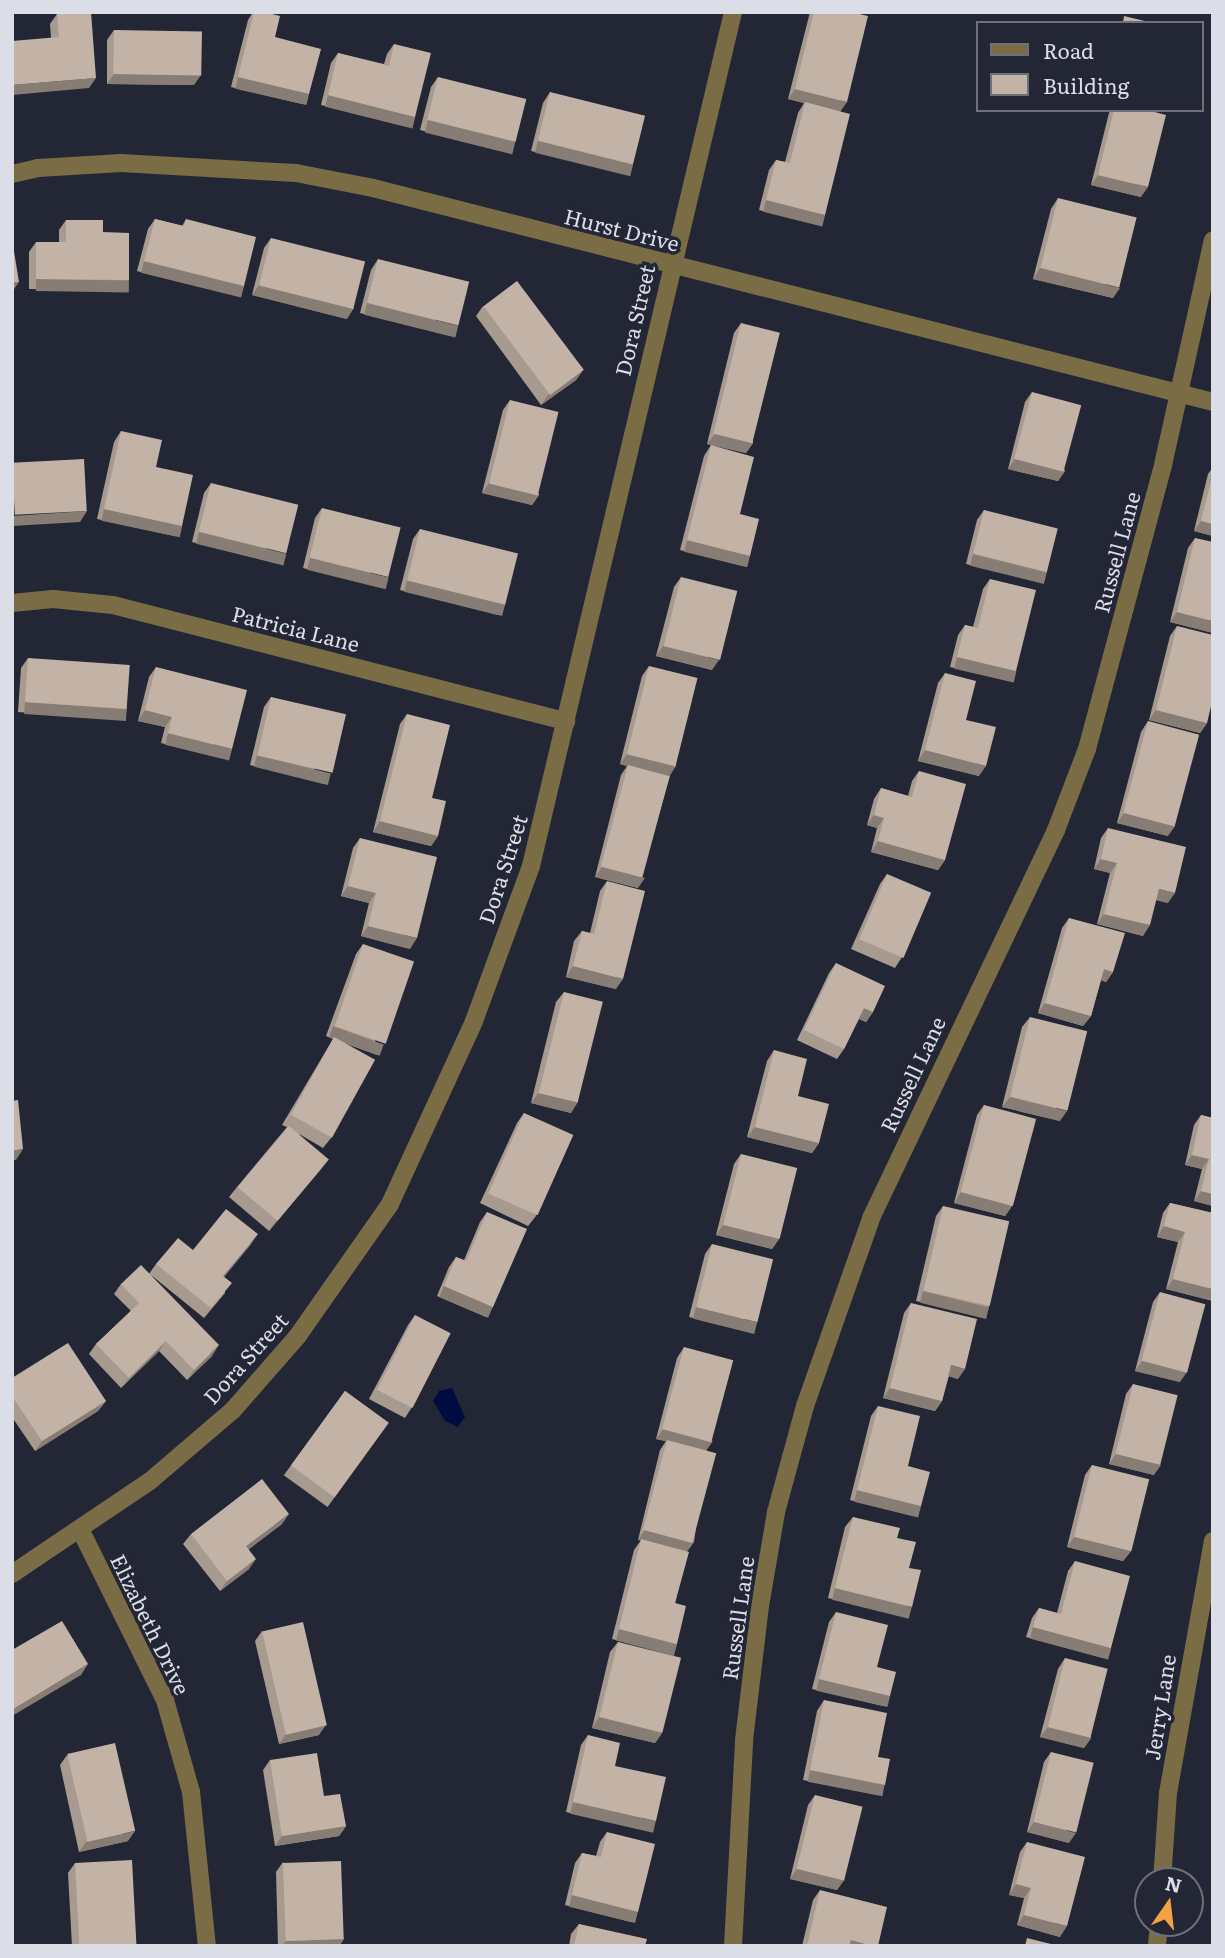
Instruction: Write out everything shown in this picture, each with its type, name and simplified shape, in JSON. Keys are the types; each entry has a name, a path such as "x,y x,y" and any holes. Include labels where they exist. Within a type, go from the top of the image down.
{"street":[{"name":"Dora Street","path":"12,1574 81,1531 150,1481 233,1410 297,1337 390,1204 474,1021 531,866 669,264 733,12"},
{"name":"Hurst Drive","path":"12,174 38,168 121,163 296,173 373,188 1213,402"},
{"name":"Russell Lane","path":"733,1946 744,1740 760,1606 776,1512 805,1406 872,1216 1056,830 1087,749 1179,393 1213,240"},
{"name":"Patricia Lane","path":"12,603 53,599 113,604 566,721"},
{"name":"Elizabeth Drive","path":"81,1531 165,1700 191,1792 207,1946"},
{"name":"Jerry Lane","path":"1163,1867 1168,1793 1213,1541"}],"shaded area":[{"path":"452,1388 465,1417 458,1427 445,1421 433,1401 439,1391"}],"building":[{"path":"91,12 96,78 12,85 12,41 59,37 57,14"},
{"path":"254,12 280,16 275,37 321,49 309,94 238,77"},
{"path":"814,12 851,12 868,16 847,102 795,89"},
{"path":"1124,16 1145,21 1123,21"},
{"path":"114,30 202,32 201,76 113,74"},
{"path":"394,44 431,53 415,117 328,95 338,53 389,66"},
{"path":"438,77 526,99 516,142 427,120"},
{"path":"550,92 645,116 633,164 538,141"},
{"path":"805,102 850,114 825,215 766,200 776,160 790,163"},
{"path":"1114,112 1155,112 1166,115 1148,187 1098,175"},
{"path":"1058,198 1137,218 1119,287 1041,268"},
{"path":"155,219 184,226 186,219 256,237 244,286 144,261"},
{"path":"66,220 103,220 103,232 129,233 129,280 36,279 36,242 66,242"},
{"path":"271,238 365,261 353,309 259,286"},
{"path":"12,245 19,282 12,283"},
{"path":"378,259 469,282 458,325 367,303"},
{"path":"517,281 584,370 550,395 483,306"},
{"path":"741,323 780,333 752,443 713,434"},
{"path":"1032,392 1081,405 1063,472 1014,459"},
{"path":"510,400 559,412 538,496 489,483"},
{"path":"121,431 162,440 156,467 193,475 182,526 104,509"},
{"path":"711,445 754,457 740,514 759,519 750,556 687,540"},
{"path":"84,459 87,511 15,515 12,463"},
{"path":"1213,473 1213,524 1201,521"},
{"path":"211,483 298,505 286,553 199,532"},
{"path":"322,508 401,528 388,577 310,557"},
{"path":"984,510 1058,528 1047,572 973,554"},
{"path":"420,529 518,553 505,605 407,580"},
{"path":"1195,538 1213,542 1213,621 1177,612"},
{"path":"681,577 737,591 720,660 664,646"},
{"path":"990,579 1036,590 1016,671 957,657 965,625 978,628"},
{"path":"1177,626 1213,635 1213,698 1207,723 1156,710"},
{"path":"28,658 130,665 127,709 25,702"},
{"path":"649,666 698,678 675,766 627,754"},
{"path":"156,667 247,690 232,749 168,733 172,717 145,710"},
{"path":"945,673 976,681 966,720 996,727 986,766 925,750"},
{"path":"271,697 346,714 333,773 258,755"},
{"path":"407,714 450,725 432,798 446,801 438,836 380,821"},
{"path":"1148,721 1199,735 1175,826 1123,813"},
{"path":"628,765 670,776 642,878 601,866"},
{"path":"919,771 966,784 945,860 878,841 884,818 874,815 881,788 912,797"},
{"path":"1108,828 1186,847 1175,893 1159,889 1150,925 1104,914 1117,863 1101,859"},
{"path":"360,838 437,857 417,938 368,926 376,893 348,886"},
{"path":"887,874 931,893 903,958 859,939"},
{"path":"607,881 645,891 623,979 573,966 582,931 594,934"},
{"path":"1069,918 1125,933 1113,972 1104,969 1091,1016 1045,1003"},
{"path":"363,944 414,962 386,1044 335,1026"},
{"path":"836,963 885,986 873,1012 864,1008 844,1049 804,1030"},
{"path":"564,992 603,1002 578,1103 539,1093"},
{"path":"1030,1017 1087,1031 1067,1111 1010,1097"},
{"path":"334,1037 375,1060 332,1138 291,1115"},
{"path":"774,1050 807,1059 798,1096 829,1104 819,1143 755,1127"},
{"path":"18,1100 23,1149 12,1151 12,1101"},
{"path":"984,1105 1036,1119 1013,1206 961,1192"},
{"path":"524,1113 573,1135 538,1215 488,1193"},
{"path":"1201,1115 1213,1118 1213,1194 1201,1191 1209,1159 1192,1155"},
{"path":"289,1126 329,1159 277,1221 238,1187"},
{"path":"741,1154 797,1168 780,1239 723,1225"},
{"path":"1170,1203 1213,1213 1213,1289 1173,1279 1185,1232 1164,1226"},
{"path":"943,1206 1009,1221 990,1306 923,1291"},
{"path":"226,1209 258,1234 223,1276 232,1283 211,1308 156,1264 178,1238 193,1250"},
{"path":"487,1212 527,1229 493,1307 444,1286 456,1257 466,1261"},
{"path":"712,1244 773,1259 757,1322 696,1307"},
{"path":"141,1265 219,1345 194,1370 166,1341 129,1378 96,1344 139,1303 121,1284"},
{"path":"1160,1292 1205,1304 1187,1373 1142,1361"},
{"path":"911,1303 977,1319 965,1369 951,1365 942,1401 890,1388"},
{"path":"415,1315 451,1333 413,1408 377,1390"},
{"path":"68,1343 106,1401 42,1441 12,1396 12,1378"},
{"path":"684,1347 733,1360 711,1442 662,1429"},
{"path":"1133,1384 1178,1395 1160,1465 1116,1454"},
{"path":"345,1391 389,1423 335,1497 291,1465"},
{"path":"878,1406 920,1416 908,1466 930,1472 921,1506 857,1490"},
{"path":"667,1440 716,1453 692,1543 643,1530"},
{"path":"1092,1465 1149,1479 1131,1551 1074,1537"},
{"path":"262,1479 289,1514 246,1546 256,1559 227,1581 191,1534"},
{"path":"853,1517 900,1528 897,1538 916,1542 909,1568 921,1570 912,1607 835,1588"},
{"path":"641,1539 689,1552 675,1603 686,1606 677,1644 619,1629"},
{"path":"1075,1561 1130,1576 1111,1648 1033,1627 1039,1608 1061,1614"},
{"path":"836,1612 888,1625 877,1667 896,1672 890,1696 819,1679"},
{"path":"62,1621 88,1664 12,1710 12,1650"},
{"path":"303,1622 327,1725 286,1735 262,1631"},
{"path":"618,1642 681,1658 662,1732 599,1717"},
{"path":"1065,1658 1108,1669 1091,1738 1048,1727"},
{"path":"824,1700 887,1713 878,1757 890,1759 885,1785 810,1770"},
{"path":"588,1735 620,1743 615,1766 666,1777 656,1821 573,1802"},
{"path":"115,1743 135,1831 88,1842 67,1754"},
{"path":"1051,1752 1094,1763 1076,1833 1034,1822"},
{"path":"317,1753 324,1796 340,1794 346,1826 282,1836 270,1760"},
{"path":"815,1795 863,1807 844,1881 797,1869"},
{"path":"607,1832 655,1844 638,1912 572,1895 582,1853 601,1857"},
{"path":"1027,1842 1085,1857 1067,1926 1024,1915 1031,1888 1016,1884"},
{"path":"132,1860 137,1946 79,1946 75,1863"},
{"path":"341,1861 344,1939 286,1941 283,1863"},
{"path":"820,1890 887,1907 878,1946 851,1940 849,1946 807,1946"},
{"path":"579,1924 647,1939 645,1946 574,1946"},
{"path":"1027,1938 1059,1946 1025,1946"}]}
